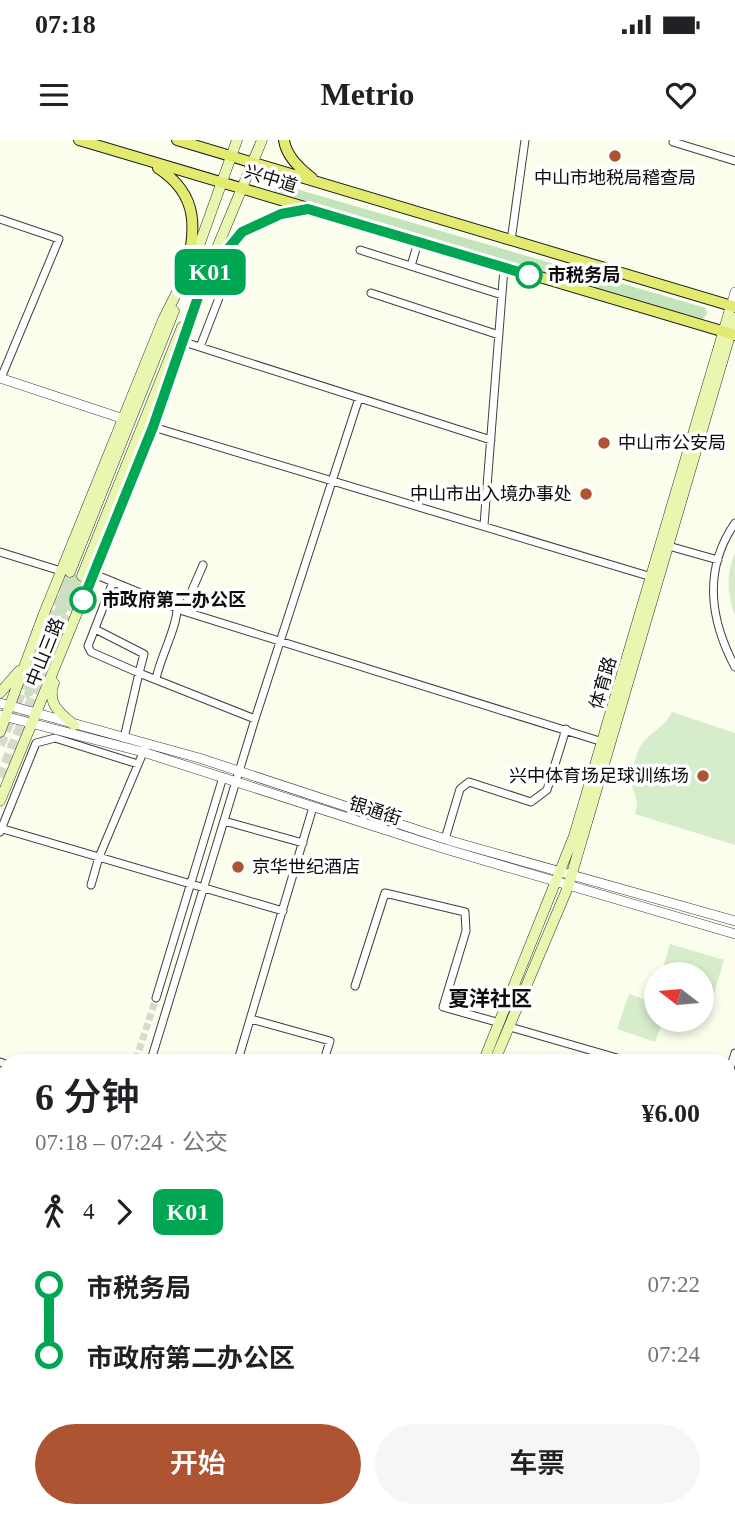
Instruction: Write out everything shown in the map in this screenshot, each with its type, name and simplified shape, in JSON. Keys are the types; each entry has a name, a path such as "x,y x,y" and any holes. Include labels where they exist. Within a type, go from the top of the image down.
{"main road":[{"name":"兴中道","path":"79,140 730,333"},
{"name":"兴中道","path":"177,140 733,307"},
{"name":"中山三路","path":"0,732 43,615 66,571 188,273 237,140"},
{"name":"中山三路","path":"82,576 184,323 262,140"},
{"path":"284,140 298,167 319,184"},
{"path":"147,161 176,180 184,193 192,215 188,273"},
{"path":"205,277 242,232 281,214 308,209"},
{"name":"中山三路","path":"66,571 171,302 188,273"},
{"name":"中山三路","path":"0,801 153,427 205,277"},
{"name":"体育路","path":"730,333 733,307"},
{"name":"体育路","path":"488,1054 505,1025 568,887 654,578 735,318"},
{"path":"0,693 17,675 43,615"},
{"path":"72,627 64,659 50,692 53,706 74,725"},
{"name":"体育路","path":"497,1054 517,973 545,912 606,743"}],"street":[{"path":"511,241 525,140"},
{"path":"674,140 673,142 735,161"},
{"path":"0,219 59,239 1,378 124,419"},
{"path":"411,266 418,242"},
{"path":"360,250 502,295"},
{"path":"484,525 504,268"},
{"path":"200,347 224,285"},
{"path":"733,307 735,292"},
{"path":"371,293 499,335"},
{"path":"184,342 491,440"},
{"path":"153,1054 255,719 359,397"},
{"path":"153,427 654,578"},
{"path":"735,523 718,560 713,588 715,617 722,644 735,667"},
{"path":"664,545 718,560"},
{"path":"0,552 66,571"},
{"path":"203,565 183,611 606,743"},
{"path":"93,574 177,608 178,617 159,661 156,679"},
{"path":"113,582 88,646 91,652 255,719"},
{"path":"95,629 159,661"},
{"path":"124,738 144,654"},
{"path":"0,704 6,713 36,713 124,738 145,748 239,771 445,839 735,921"},
{"name":"银通街","path":"6,713 31,724 145,748 313,807 568,887 735,934"},
{"path":"445,839 460,789 469,782 531,802 547,790 566,729"},
{"path":"138,764 55,738 36,743 1,829 283,911"},
{"path":"90,885 145,748"},
{"path":"156,998 223,777"},
{"path":"240,1054 313,807"},
{"path":"224,821 303,843"},
{"path":"355,986 386,893 465,912 466,930 443,1007 604,1054"},
{"path":"251,1019 330,1041 326,1054"}],"green space":[{"path":"279,184 706,308 707,314 701,321 277,194 274,190"},
{"path":"735,552 735,616 729,584"},
{"path":"65,571 86,578 65,615 32,696 26,698 24,693 51,623"},
{"path":"672,712 735,733 735,845 635,814 637,801 632,779 637,754 644,741"},
{"path":"670,944 724,960 714,993 714,962 665,962"},
{"path":"629,994 644,999 644,1032 659,1032 655,1042 617,1029"}],"tunnel":[{"path":"0,745 70,572"},
{"path":"0,777 82,576"},
{"path":"138,1054 156,998"}],"bus line":[{"name":"K01","path":"83,600 153,427 205,277 242,232 281,214 308,209 529,275"}],"place":[{"name":"中山市地税局稽查局","path":"615,156"},
{"name":"市税务局","path":"529,275"},
{"name":"中山市公安局","path":"604,443"},
{"name":"中山市出入境办事处","path":"586,494"},
{"name":"市政府第二办公区","path":"83,600"},
{"name":"兴中体育场足球训练场","path":"703,776"},
{"name":"京华世纪酒店","path":"238,867"}],"district":[{"name":"夏洋社区","path":"490,999"}]}
